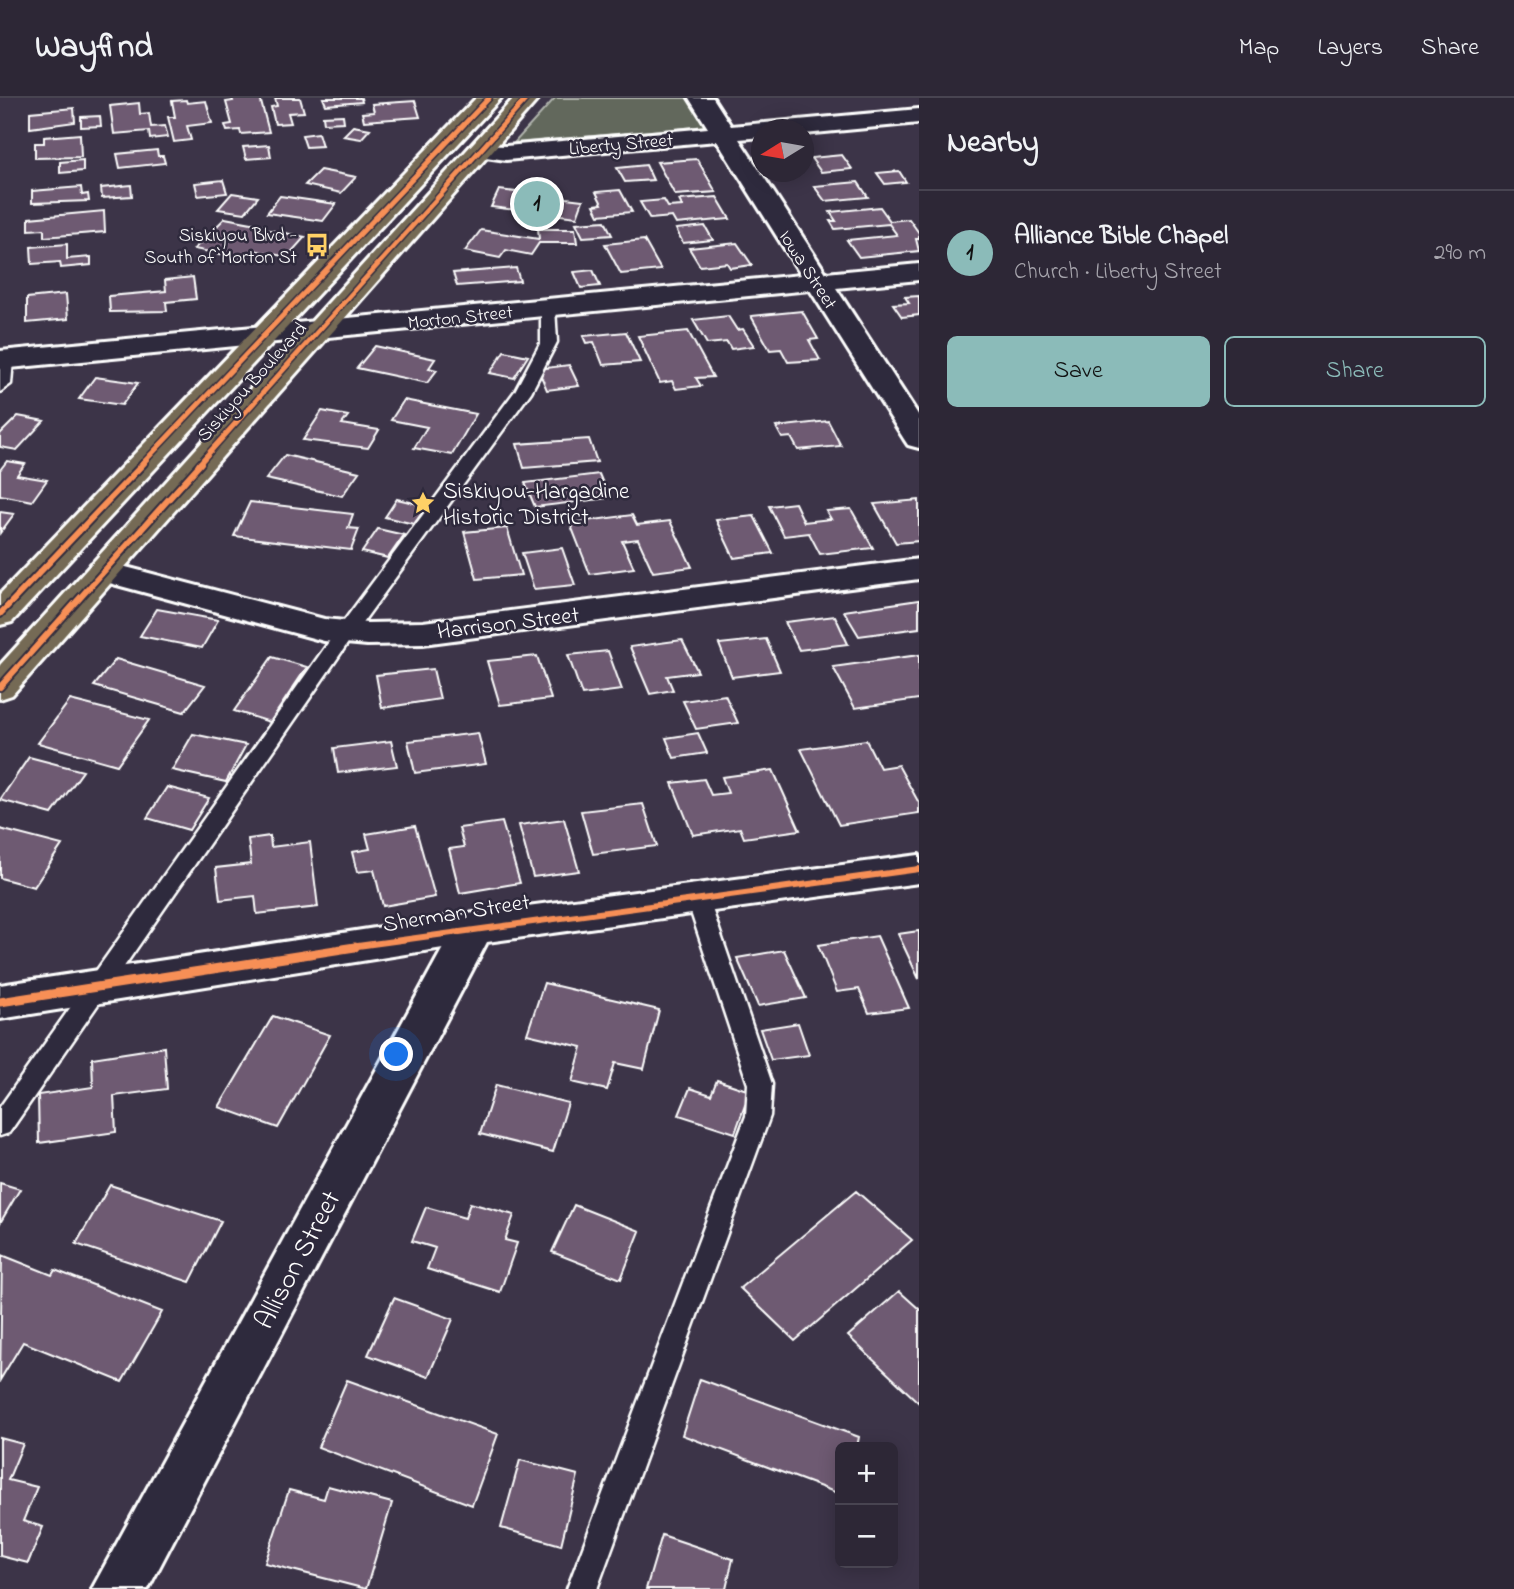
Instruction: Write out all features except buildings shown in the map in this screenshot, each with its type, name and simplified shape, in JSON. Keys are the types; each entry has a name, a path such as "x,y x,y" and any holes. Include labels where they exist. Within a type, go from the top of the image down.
{"main road":[{"name":"Siskiyou Boulevard","path":"0,614 489,98"},
{"name":"Siskiyou Boulevard","path":"0,687 527,98"}],"street":[{"name":"Iowa Street","path":"701,98 919,439"},
{"path":"814,126 919,116"},
{"name":"Liberty Street","path":"481,150 506,153 751,131"},
{"name":"Morton Street","path":"2,360 919,272"},
{"name":"Harrison Street","path":"103,571 324,630 345,633 423,633 919,569"},
{"name":"Sherman Street","path":"0,1002 474,928 919,869"},
{"name":"Allison Street","path":"119,1589 474,928"}],"lane":[{"path":"0,1126 100,988 345,633 523,393 549,342 548,307"},
{"path":"0,387 4,384 2,360"},
{"path":"582,1589 758,1116 760,1084 697,897"}],"green space":[{"path":"555,98 689,98 707,126 514,143"}],"cycle path":[{"path":"0,614 489,98"},
{"path":"0,687 527,98"},
{"path":"0,1002 474,928 919,869"}],"place":[{"name":"Alliance Bible Chapel","path":"537,204"},
{"name":"Siskiyou Blvd - South of Morton St","path":"317,245"},
{"name":"Siskiyou-Hargadine Historic District","path":"423,503"}]}
